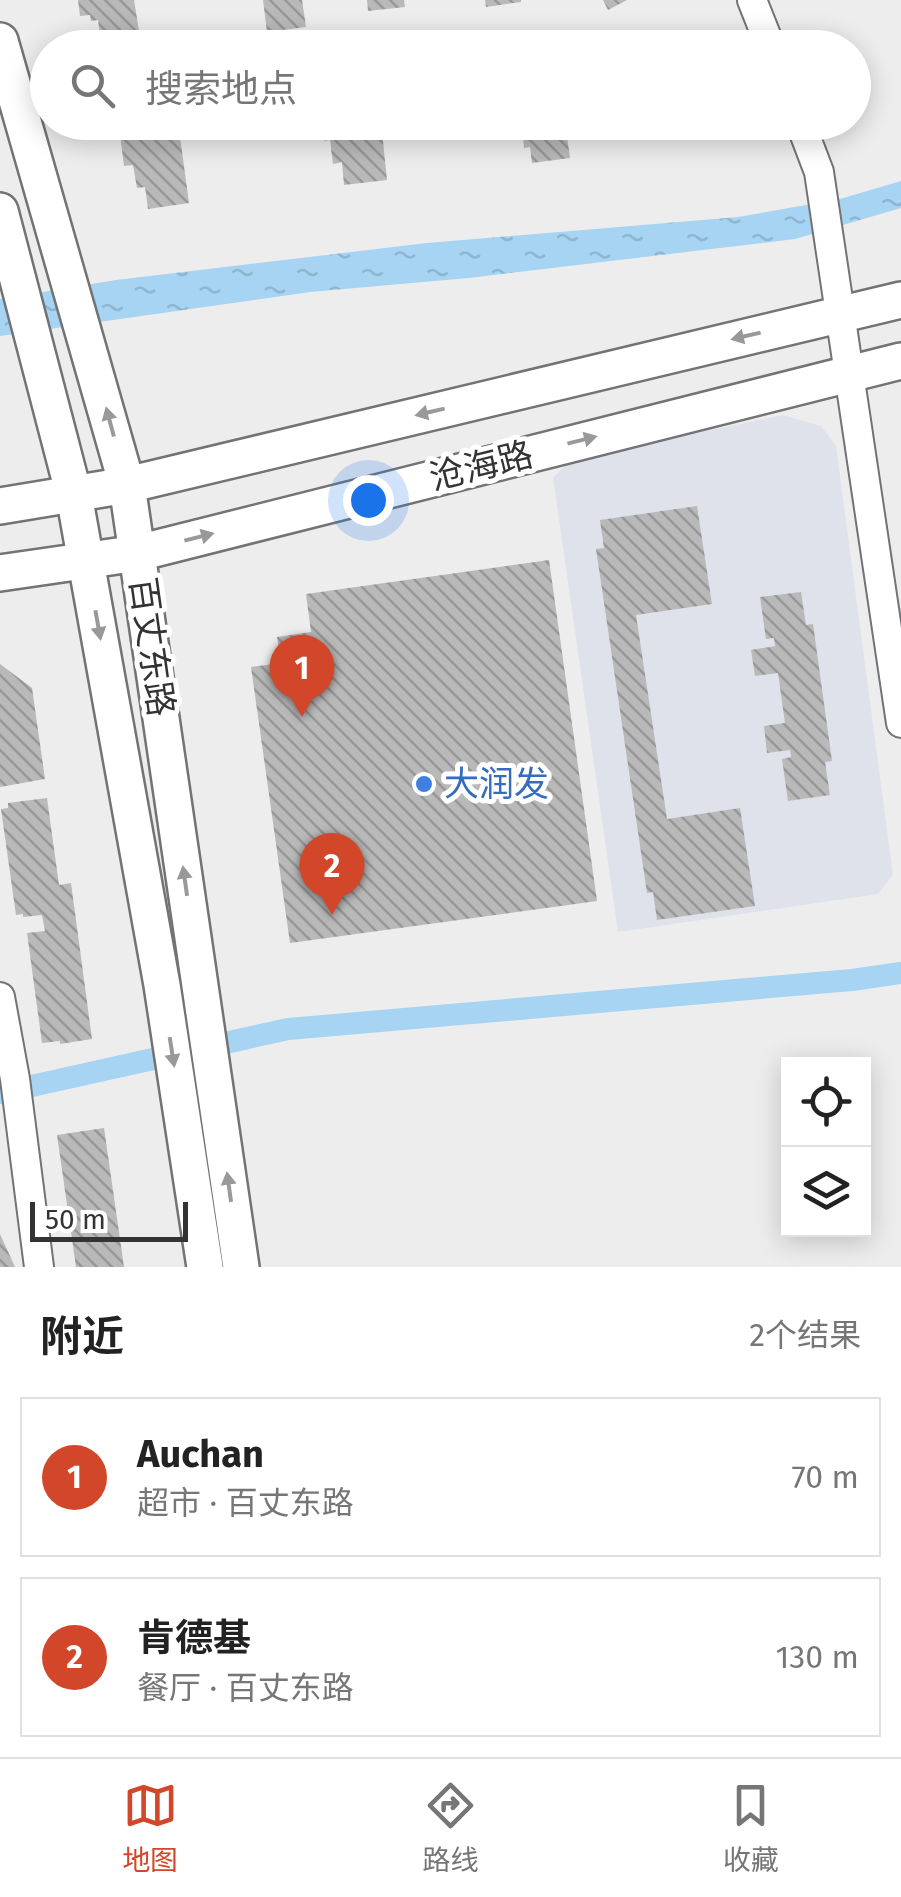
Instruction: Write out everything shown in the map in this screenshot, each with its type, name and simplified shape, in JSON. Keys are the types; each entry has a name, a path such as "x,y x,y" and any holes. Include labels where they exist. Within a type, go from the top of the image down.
{"main road":[{"name":"百丈东路","path":"0,41 127,485 241,1267"},
{"name":"百丈东路","path":"0,211 74,495 162,985 204,1267"},
{"name":"沧海路","path":"0,506 127,485 901,300"},
{"name":"沧海路","path":"0,574 138,553 847,372 901,362"}],"street":[{"path":"752,0 764,30"},
{"path":"806,140 822,190 901,722"},
{"path":"0,997 39,1267"}],"shaded area":[{"path":"783,415 821,426 836,446 893,875 878,894 618,932 553,478 572,459"}],"water":[{"path":"901,181 901,208 795,239 469,278 310,292 0,336 0,299 116,280 427,243 738,217 840,199"}],"building":[{"path":"78,0 134,0 139,30 99,30 98,20 91,21 90,15 80,16"},
{"path":"263,0 302,0 306,27 267,30"},
{"path":"367,0 404,0 405,7 368,11"},
{"path":"485,0 521,0 521,2 486,7"},
{"path":"603,0 627,0 608,10"},
{"path":"121,140 180,140 189,203 148,209 145,187 137,188 133,165 124,166"},
{"path":"330,140 383,140 387,180 344,185 342,162 333,164"},
{"path":"523,140 568,140 570,158 532,163 530,147 524,148"},
{"path":"697,506 712,604 636,615 667,819 740,808 755,906 657,920 653,892 647,893 596,549 604,548 600,520"},
{"name":"大润发","path":"549,560 597,901 290,943 251,667 281,663 277,637 311,632 306,594"},
{"path":"801,592 806,625 813,624 832,761 825,762 830,795 788,801 782,759 791,757 790,750 767,753 764,726 785,723 778,673 755,676 751,650 775,646 774,638 766,639 760,597"},
{"path":"0,664 32,688 45,779 0,787"},
{"path":"47,798 59,885 71,883 92,1039 60,1044 42,1043 27,933 45,931 42,915 16,915 1,809 8,808 8,803"},
{"path":"104,1128 124,1267 76,1267 57,1135"},
{"path":"0,1234 15,1267 0,1267"}],"waterway":[{"path":"0,1093 288,1029 901,973"}],"place":[{"name":"Auchan","path":"302,717"},
{"name":"大润发","path":"424,784"},
{"name":"肯德基","path":"332,915"}]}
